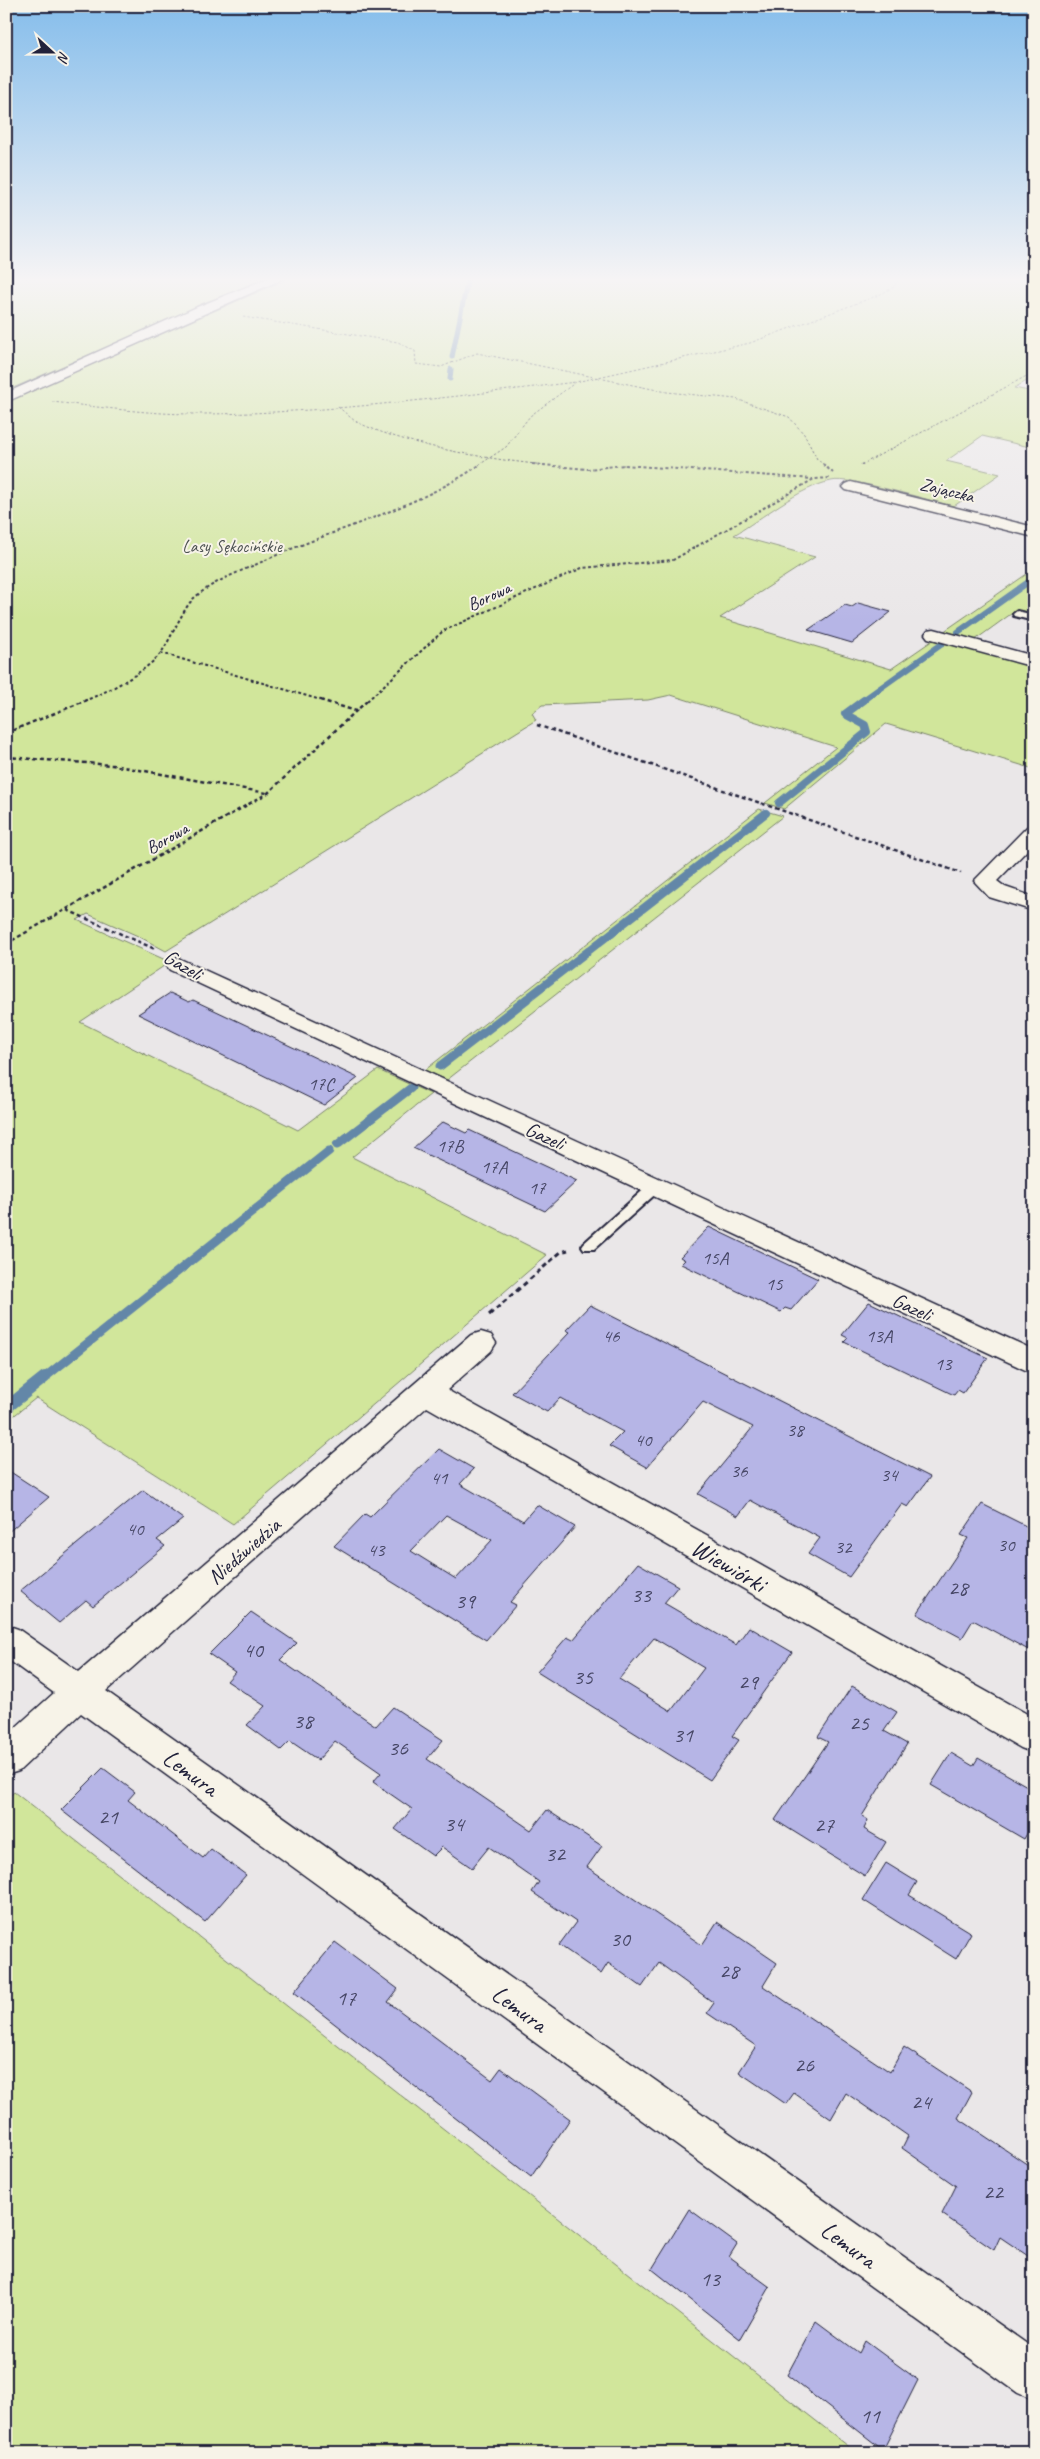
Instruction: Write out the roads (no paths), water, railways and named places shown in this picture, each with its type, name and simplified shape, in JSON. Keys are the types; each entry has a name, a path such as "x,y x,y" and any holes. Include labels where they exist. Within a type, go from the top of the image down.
{"street":[{"path":"8,398 20,393"},
{"name":"Zajączka","path":"845,482 1034,532"},
{"path":"934,634 1034,662"},
{"path":"1034,831 985,881 997,892 1034,904"},
{"name":"Gazeli","path":"178,965 1034,1363"},
{"name":"Niedźwiedzia","path":"6,1759 80,1692 481,1342"},
{"name":"Wiewiórki","path":"425,1392 1034,1737"},
{"name":"Lemura","path":"6,1639 1034,2377"}],"lane":[{"path":"1017,614 1034,618"},
{"path":"589,1246 655,1187"}],"waterway":[{"path":"958,632 1034,578"},
{"path":"862,701 942,644"},
{"path":"779,803 867,732 865,725 845,714 864,700"},
{"path":"525,1000 766,813"},
{"path":"440,1066 527,999"},
{"path":"337,1145 411,1088"},
{"path":"44,1378 329,1151"},
{"path":"6,1408 45,1377"}],"park label":[{"name":"Lasy Sękocińskie","path":"232,546"}]}
